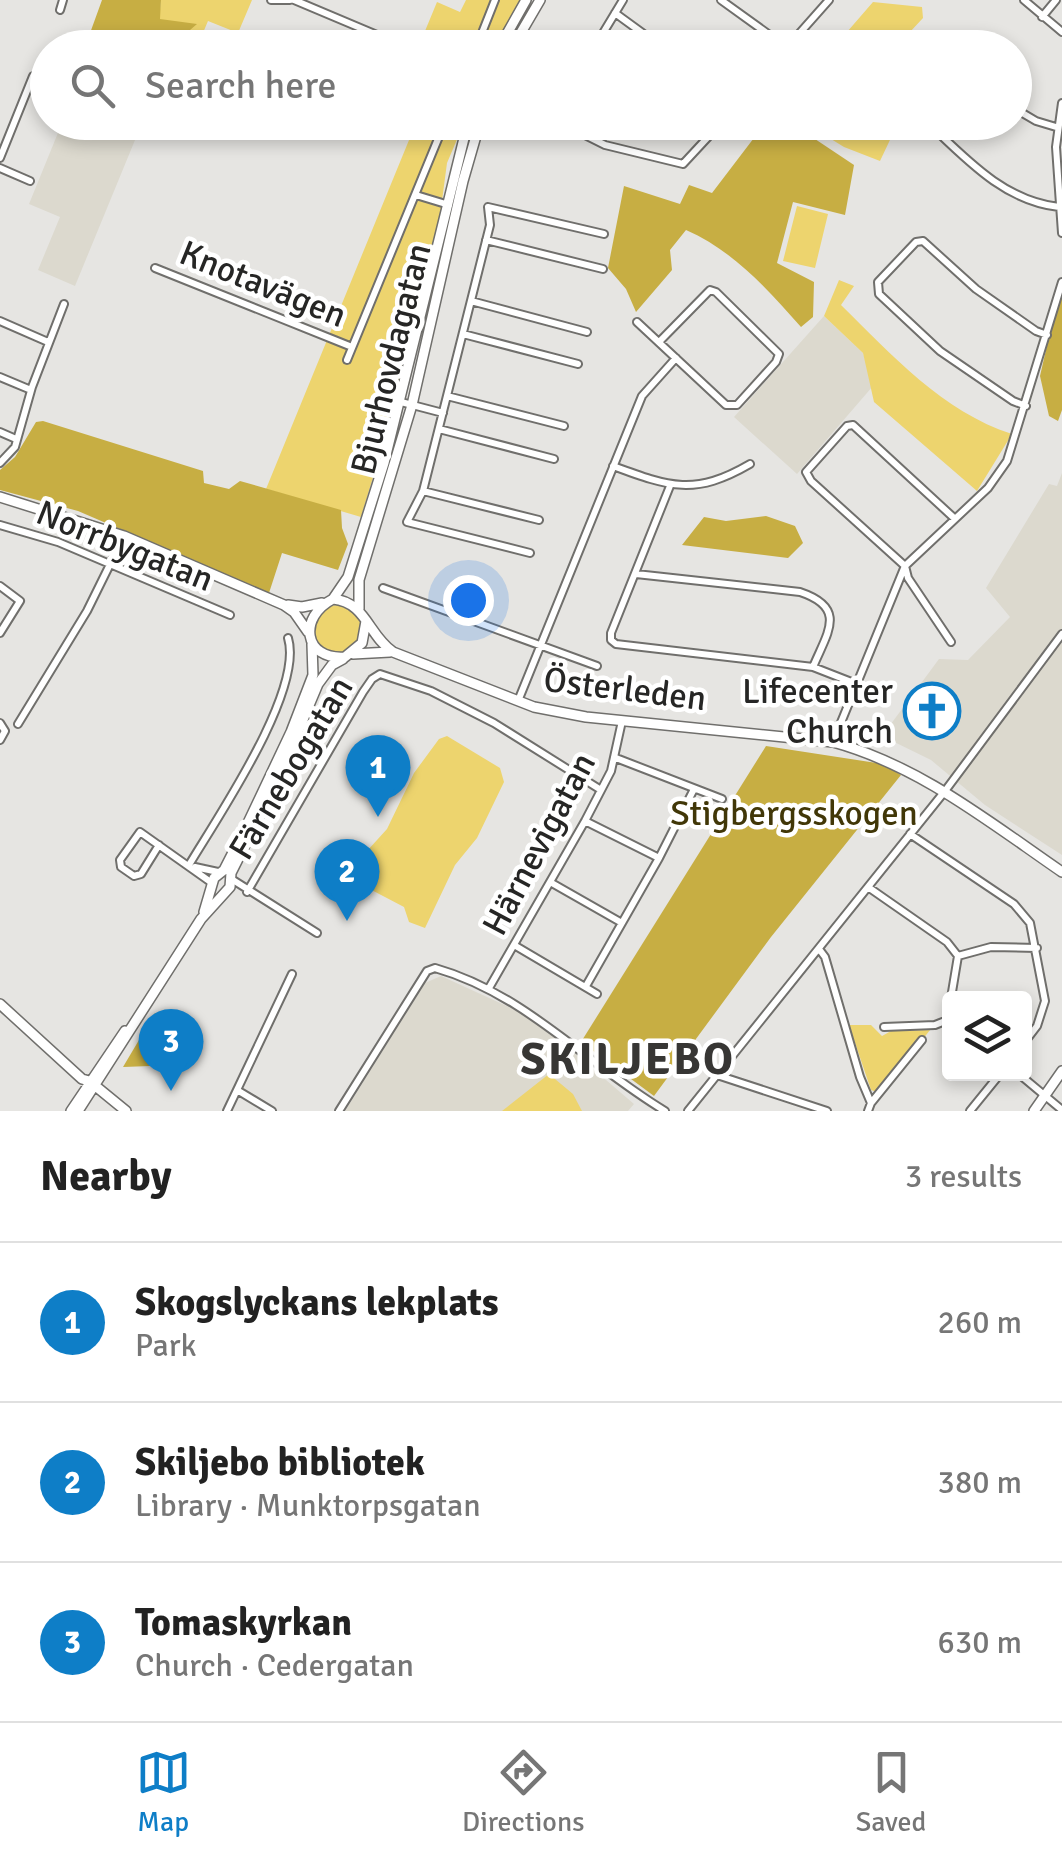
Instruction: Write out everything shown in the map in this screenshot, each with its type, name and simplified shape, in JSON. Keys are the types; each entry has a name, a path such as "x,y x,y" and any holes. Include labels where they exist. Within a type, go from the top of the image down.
{"main road":[{"path":"509,30 526,0"},
{"path":"522,30 540,0"},
{"name":"Bjurhovdagatan","path":"360,610 359,580 406,403 465,140"},
{"name":"Bjurhovdagatan","path":"452,206 474,140"},
{"name":"Bjurhovdagatan","path":"329,601 348,578 389,465"},
{"path":"0,497 124,536 284,604 302,608 346,600 360,610 366,622 366,636 349,656 332,665 318,684 278,779 226,874 211,885 201,919"},
{"path":"75,1111 201,919 224,893 226,874 309,687 314,667 310,619 329,601"},
{"path":"284,604 328,656 349,656"},
{"name":"Österleden","path":"366,622 377,640 393,652 518,702 622,721 833,742 891,762 945,792 1062,872"},
{"name":"Österleden","path":"349,656 393,652"},
{"path":"211,885 216,894 224,893"},
{"path":"0,1004 126,1111"},
{"path":"1034,1111 1062,1071"}],"street":[{"path":"60,10 64,0"},
{"path":"271,0 292,0 364,30"},
{"path":"483,30 495,0"},
{"path":"605,30 623,0"},
{"path":"721,0 763,30"},
{"path":"800,30 829,0"},
{"path":"1024,0 1062,32"},
{"path":"1042,18 1056,0"},
{"path":"616,13 639,30"},
{"path":"0,158 30,83"},
{"path":"1062,103 1056,127 1062,234"},
{"path":"1032,119 1056,127"},
{"path":"348,360 438,140"},
{"path":"595,140 683,164 705,140"},
{"path":"948,140 992,181 1029,200 1059,208"},
{"path":"0,168 30,181"},
{"path":"416,195 452,206"},
{"path":"530,553 407,522 424,491 490,224 488,207 604,234"},
{"path":"486,240 603,269"},
{"path":"1026,406 940,350 879,294 878,287 891,268 920,241 928,242 976,289 1047,335"},
{"name":"Knotavägen","path":"155,268 352,347"},
{"path":"833,742 905,566 998,475 1014,445 1062,282"},
{"path":"637,322 676,358 731,406 737,405 776,362 778,353 712,290 704,292 659,342"},
{"path":"471,301 588,332"},
{"path":"0,463 11,455 64,304"},
{"path":"0,322 48,342"},
{"path":"462,334 578,364"},
{"path":"518,702 642,396 676,358"},
{"path":"0,378 31,390"},
{"path":"447,396 564,426"},
{"path":"406,403 443,413"},
{"path":"951,642 908,578 905,566 806,475 807,469 850,425 858,428 954,518"},
{"path":"439,429 554,459"},
{"path":"0,432 16,439"},
{"path":"613,466 670,486 711,484 750,464"},
{"path":"670,486 611,633 612,640 616,644 813,667 854,683"},
{"path":"424,491 539,520"},
{"name":"Norrbygatan","path":"0,525 58,542 230,615"},
{"path":"18,724 82,620 124,536"},
{"path":"636,574 811,596 829,612 832,622 813,667"},
{"path":"0,586 20,600 0,633"},
{"path":"384,588 597,666"},
{"path":"688,1111 945,792 1062,634"},
{"path":"189,865 244,775 272,716 291,660 288,638"},
{"name":"Färnebogatan","path":"247,892 363,692 372,678 382,674 430,691 494,723 600,790"},
{"name":"Härnevigatan","path":"489,988 586,821 616,758 622,721"},
{"path":"0,740 5,731 2,725"},
{"path":"616,758 722,799"},
{"path":"586,986 694,789"},
{"path":"586,821 659,858"},
{"path":"159,845 141,874 134,876 121,867 120,860 140,832 189,865 211,885"},
{"path":"910,834 1021,910 1030,924 1045,1001 1032,1033"},
{"path":"189,865 226,874 247,892 317,933"},
{"path":"550,882 622,923"},
{"path":"868,887 948,942 958,956 952,991"},
{"path":"224,893 247,892"},
{"path":"514,945 598,994"},
{"path":"958,956 991,947 1036,948"},
{"path":"818,948 825,957 870,1107"},
{"path":"339,1111 428,970 442,970 489,988 562,1034 618,1080 665,1111"},
{"path":"227,1111 292,974"},
{"path":"884,1027 942,1022"},
{"path":"870,1107 922,1040"},
{"path":"717,1075 827,1111"},
{"path":"970,1111 994,1081"},
{"path":"1028,1081 1062,1110"},
{"path":"237,1090 272,1111"}],"shaded area":[{"path":"161,0 252,0 239,30 208,21 204,30 190,30 159,19"},
{"path":"466,0 523,0 506,30 425,30 437,2 460,12"},
{"path":"873,2 922,7 923,18 912,30 849,30"},
{"path":"55,140 135,140 75,286 38,270 60,217 29,204"},
{"path":"409,140 457,140 447,163 439,223 401,385 361,517 266,489"},
{"path":"833,140 890,140 880,161"},
{"path":"797,206 828,214 815,268 783,261"},
{"path":"839,280 854,286 841,305 919,380 963,411 1012,434 977,491 874,402 863,353 824,316"},
{"path":"824,316 863,353 873,386 797,474 734,417"},
{"path":"1062,473 1062,855 985,805 931,760 882,736 939,659 968,660 1010,617 986,588 1049,484 1057,486"},
{"path":"338,605 355,612 362,629 355,646 338,653 321,646 314,629 321,612"},
{"path":"447,736 500,768 504,782 477,838 455,865 425,928 409,922 404,907 362,885 356,875 367,851 387,829 414,773 439,739"},
{"path":"441,976 535,1019 634,1104 628,1111 345,1111 425,983"},
{"path":"849,1025 871,1025 882,1036 891,1031 930,1030 923,1039 915,1040 916,1047 877,1092 871,1090"},
{"path":"549,1074 573,1094 582,1111 502,1111"}],"green space":[{"path":"102,0 161,0 160,19 197,24 190,30 91,30"},
{"path":"752,140 816,140 854,165 845,215 793,202 777,263 814,282 813,317 801,327 735,260 686,230 670,250 672,270 636,312 626,289 608,268 624,186 680,204 689,185 712,193"},
{"path":"1062,280 1062,410 1058,421 1049,416 1040,376"},
{"path":"36,422 203,471 204,483 229,489 240,481 341,510 348,544 338,570 282,553 269,593 78,511 0,490 0,470 15,457"},
{"path":"766,516 795,526 803,543 788,558 682,545 704,517 726,521"},
{"name":"Stigbergsskogen","path":"766,746 883,764 901,775 771,937 654,1096 581,1042"},
{"path":"155,1013 183,1033 188,1047 166,1044 167,1055 150,1066 123,1067"}],"place":[{"name":"Lifecenter Church","path":"932,711"},
{"name":"Skogslyckans lekplats","path":"378,817"},
{"name":"Skiljebo bibliotek","path":"347,921"},
{"name":"Tomaskyrkan","path":"171,1091"}],"district":[{"name":"SKILJEBO","path":"628,1059"}]}
